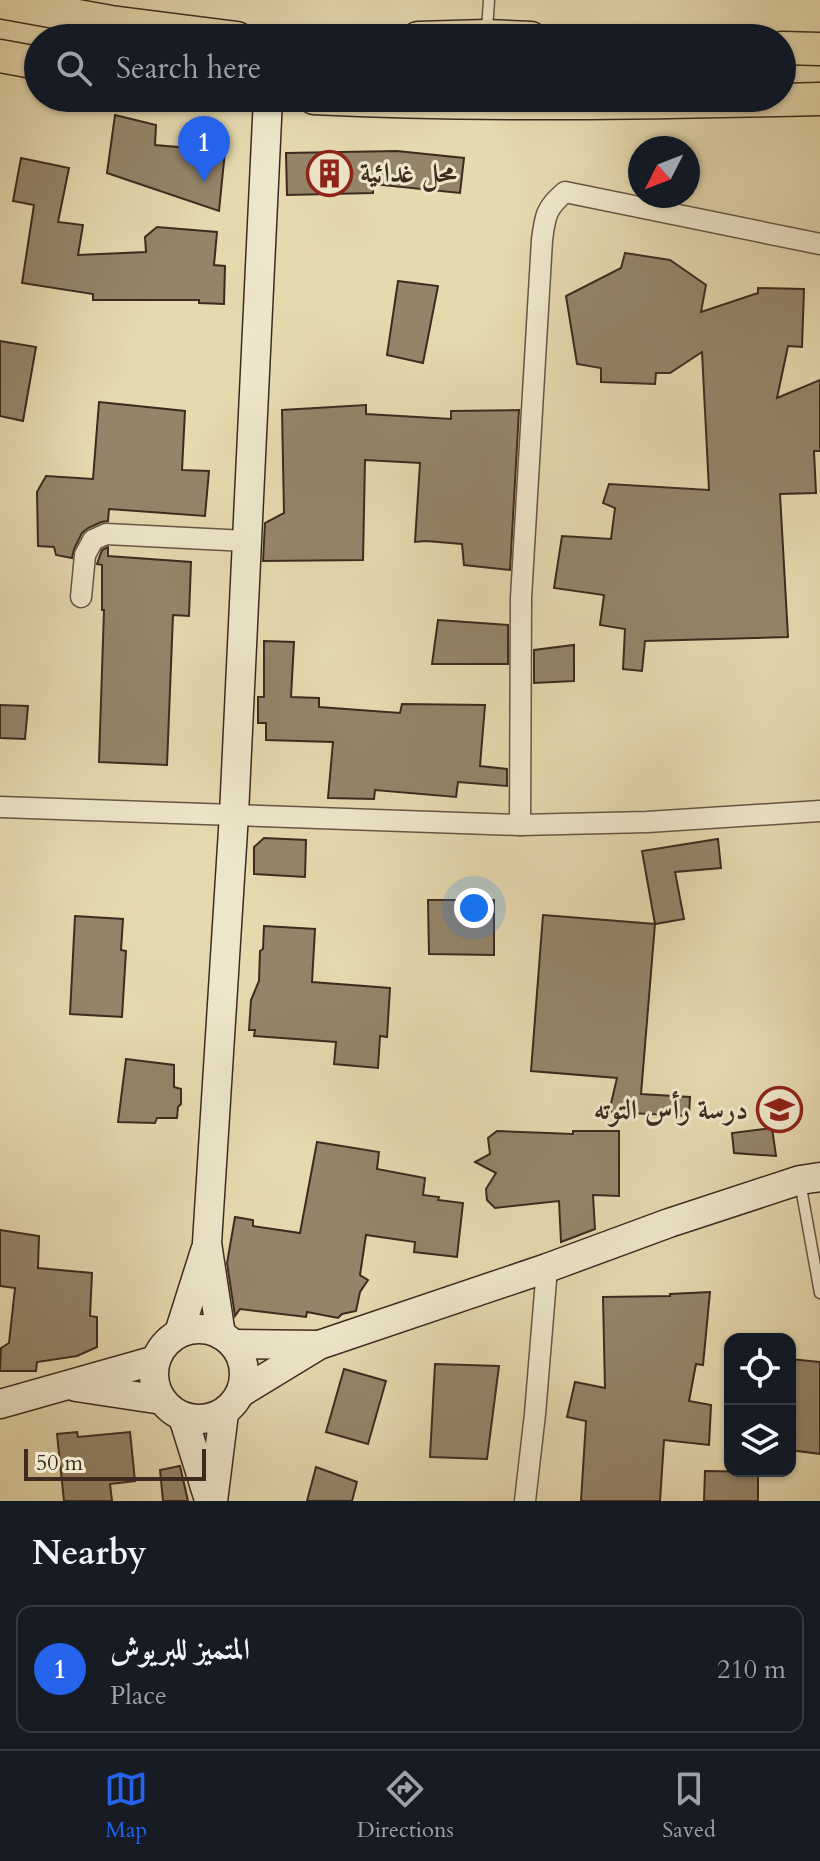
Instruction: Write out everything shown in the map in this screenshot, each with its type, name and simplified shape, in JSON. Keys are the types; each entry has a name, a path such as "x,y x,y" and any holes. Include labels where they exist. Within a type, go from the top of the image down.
{"main road":[{"path":"0,2 113,11 173,24"},
{"path":"796,48 820,49"},
{"path":"0,56 24,60"},
{"path":"796,99 820,99"}],"street":[{"path":"179,1333 207,1243 234,814 267,112"},
{"path":"520,825 521,598 542,240 551,203 565,192 820,244"},
{"path":"81,597 85,555 93,540 106,534 247,541"},
{"path":"0,807 520,825 647,822 820,811"},
{"path":"67,1385 173,1408 204,1420 319,1345 669,1223 810,1179"},
{"path":"207,1243 227,1339 242,1359 245,1375 233,1402 211,1501"},
{"path":"525,1501 547,1268"},
{"path":"211,1501 173,1408 154,1381 156,1360 161,1349 179,1333 193,1329 208,1329 227,1339 319,1345"},
{"path":"0,1404 156,1360"}],"lane":[{"path":"488,24 489,0"},
{"path":"810,1179 820,1293"}],"building":[{"path":"115,115 156,125 155,145 225,151 219,211 107,173"},
{"path":"397,151 464,158 460,193 373,184 373,193 287,195 286,153"},
{"path":"21,158 69,168 58,222 83,225 78,255 146,252 145,237 157,227 217,232 214,265 225,266 224,304 199,303 199,300 93,300 93,294 22,283 34,205 13,201"},
{"path":"625,253 670,260 706,285 701,312 758,293 758,288 804,289 802,347 788,346 777,398 820,380 820,451 814,451 816,493 780,494 788,637 645,641 642,671 623,669 625,629 600,625 604,595 554,588 562,536 611,539 615,508 603,503 609,484 709,490 702,352 670,373 656,373 655,384 601,382 601,368 577,364 566,296 621,268"},
{"path":"398,281 438,286 423,363 387,355"},
{"path":"0,341 36,347 23,421 0,416"},
{"path":"99,402 185,411 182,470 209,471 205,516 109,509 108,521 82,533 72,558 56,555 54,547 38,546 37,492 46,476 93,479"},
{"path":"366,405 366,414 451,419 451,411 519,410 510,570 464,565 462,544 415,542 420,463 365,460 363,560 263,561 265,523 284,513 282,410"},
{"path":"108,547 108,556 191,562 189,616 173,615 167,765 99,762 104,610 102,565 97,564 102,550"},
{"path":"438,620 508,625 508,664 432,664"},
{"path":"264,641 294,642 291,697 319,698 319,707 400,713 402,704 485,705 480,766 507,769 507,786 458,782 456,797 375,790 374,799 328,798 333,742 266,740 266,723 258,723 258,697 264,697"},
{"path":"574,645 574,681 534,683 534,650"},
{"path":"0,705 28,706 25,739 0,738"},
{"path":"264,838 306,840 305,877 254,874 254,847"},
{"path":"718,839 721,868 675,872 684,919 655,924 642,851"},
{"path":"428,900 494,900 494,955 429,954"},
{"path":"543,915 655,924 641,1094 690,1097 689,1116 609,1112 617,1078 531,1071"},
{"path":"75,916 123,919 121,950 126,951 122,1017 70,1014"},
{"path":"264,926 315,929 312,982 390,988 387,1037 380,1036 378,1068 334,1064 336,1042 254,1036 255,1030 249,1030 251,1000 259,981"},
{"path":"126,1059 174,1065 174,1087 181,1089 177,1118 157,1118 155,1123 118,1122"},
{"path":"772,1128 776,1156 734,1153 732,1133"},
{"path":"497,1131 573,1134 573,1131 619,1131 619,1196 593,1195 595,1229 561,1242 559,1201 495,1208 487,1200 486,1189 496,1173 475,1162 490,1154 488,1138"},
{"path":"317,1142 379,1152 377,1169 425,1178 423,1195 463,1203 457,1257 414,1252 415,1242 366,1235 360,1275 368,1280 360,1292 356,1311 338,1318 307,1312 306,1317 240,1309 235,1316 227,1263 235,1217 253,1220 253,1226 300,1233"},
{"path":"0,1230 39,1236 38,1268 92,1273 90,1316 97,1317 97,1347 77,1356 37,1362 36,1371 0,1371 1,1348 9,1343 15,1288 0,1286"},
{"path":"710,1292 703,1365 696,1364 689,1401 711,1405 709,1445 664,1440 660,1501 581,1501 586,1421 567,1417 575,1382 605,1388 603,1297"},
{"path":"796,1360 820,1362 820,1454 796,1451"},
{"path":"435,1364 499,1366 487,1459 430,1457"},
{"path":"344,1369 386,1381 368,1444 326,1432"},
{"path":"77,1432 78,1437 130,1432 135,1481 110,1484 112,1501 64,1501 57,1434"},
{"path":"180,1466 188,1501 163,1501 160,1470"},
{"path":"316,1467 357,1482 352,1501 307,1501"},
{"path":"705,1471 724,1471 724,1477 758,1477 758,1501 704,1501"}],"place":[{"name":"محل غدائية","path":"329,173"},
{"name":"المتميز للبريوش","path":"204,182"},
{"name":"درسة رأس التوته","path":"779,1110"}]}
